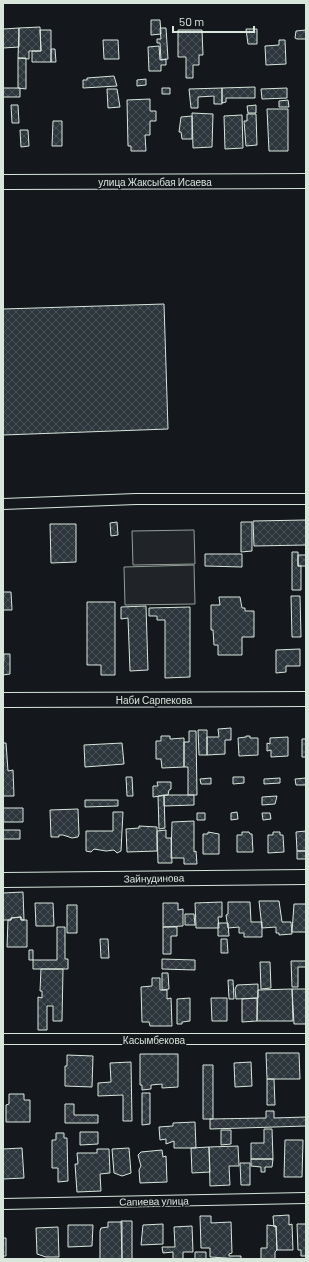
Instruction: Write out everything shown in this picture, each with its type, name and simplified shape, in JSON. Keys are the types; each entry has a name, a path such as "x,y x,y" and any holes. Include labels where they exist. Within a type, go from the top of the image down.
{"street":[{"name":"улица Жаксыбая Исаева","path":"3,182 306,181"},
{"path":"3,504 136,499 306,498"},
{"name":"Наби Сарпекова","path":"3,700 306,699"},
{"name":"Зайнудинова","path":"3,880 306,877"},
{"name":"Касымбекова","path":"3,1039 306,1039"},
{"name":"Сапиева улица","path":"3,1204 306,1198"}],"shaded area":[{"path":"194,530 195,564 133,565 132,531"},
{"path":"194,565 195,604 125,605 124,567"}],"building":[{"path":"151,20 160,20 161,34 151,35"},
{"path":"40,27 41,51 29,51 29,59 18,58 19,28"},
{"path":"19,28 19,47 3,48 3,29"},
{"path":"160,28 166,28 168,59 161,60 160,43 157,43 157,39 161,39"},
{"path":"246,29 257,29 257,44 248,44"},
{"path":"40,30 51,30 51,62 32,62 32,51 41,51"},
{"path":"178,30 202,30 203,55 199,55 199,65 193,65 193,78 186,78 186,57 178,57"},
{"path":"306,30 306,39 295,38 296,31"},
{"path":"103,40 118,40 119,59 104,59"},
{"path":"279,40 285,40 286,64 266,65 265,46 279,45"},
{"path":"159,46 160,60 166,59 166,65 161,65 161,71 149,71 148,47"},
{"path":"51,49 55,49 56,62 51,62"},
{"path":"18,58 26,58 26,89 18,88"},
{"path":"114,76 117,86 83,88 83,80 87,80 87,78"},
{"path":"146,79 146,85 137,86 137,80"},
{"path":"255,87 255,98 226,98 226,102 222,103 222,88"},
{"path":"3,88 20,88 20,97 3,97"},
{"path":"162,88 170,88 170,94 162,94"},
{"path":"222,88 222,104 214,104 214,96 198,97 198,108 191,108 189,89"},
{"path":"287,88 287,98 262,99 261,89"},
{"path":"107,89 117,89 120,107 108,108"},
{"path":"150,99 150,111 156,111 156,121 150,121 150,135 145,135 146,151 131,151 131,146 128,146 127,100"},
{"path":"288,100 289,107 279,107 279,101"},
{"path":"11,105 18,105 19,123 12,123"},
{"path":"256,105 256,113 248,113 247,106"},
{"path":"267,109 288,109 288,151 269,151"},
{"path":"192,113 213,114 212,147 193,148"},
{"path":"247,114 256,114 257,145 246,146 244,121 247,121"},
{"path":"242,115 243,148 225,149 224,116"},
{"path":"192,116 192,139 182,139 181,132 179,132 181,117"},
{"path":"53,121 62,121 62,146 52,146"},
{"path":"20,130 28,130 29,146 21,147"},
{"path":"164,304 168,429 3,435 3,309"},
{"path":"306,520 306,545 254,546 253,521"},
{"path":"117,522 118,535 111,536 110,523"},
{"path":"241,522 252,522 252,551 241,552"},
{"path":"50,524 76,524 76,562 51,563"},
{"path":"292,552 298,552 298,566 301,566 301,590 292,590"},
{"path":"205,554 242,554 242,567 205,566"},
{"path":"298,555 306,555 306,566 298,566"},
{"path":"3,592 11,592 12,610 3,610"},
{"path":"291,596 300,596 301,637 292,637"},
{"path":"219,597 240,597 242,608 245,608 245,611 254,611 254,637 242,637 242,655 218,655 218,645 214,645 213,630 211,630 211,605 220,605"},
{"path":"87,602 115,602 115,675 101,675 101,665 87,665"},
{"path":"146,606 148,670 130,671 128,618 121,619 121,607"},
{"path":"190,607 190,677 165,678 165,620 157,620 157,616 149,616 149,608"},
{"path":"300,649 300,666 286,666 286,672 276,673 276,650"},
{"path":"4,654 10,654 10,674 3,675"},
{"path":"231,728 231,740 225,740 225,754 207,755 207,737 219,737 218,729"},
{"path":"198,730 207,730 207,755 199,755"},
{"path":"189,731 196,731 197,795 188,795 188,767 184,767 184,742 189,742"},
{"path":"161,736 170,736 170,739 184,738 184,767 162,768 161,759 156,759 156,741 161,741"},
{"path":"250,736 250,738 258,738 258,755 239,756 238,738"},
{"path":"288,737 288,756 271,757 271,750 267,751 267,743 270,744 270,738"},
{"path":"302,739 306,739 306,757 302,757"},
{"path":"3,743 6,743 8,771 13,770 14,796 3,796"},
{"path":"122,743 124,764 85,767 84,745"},
{"path":"126,777 132,777 133,796 127,796"},
{"path":"233,777 244,777 244,783 233,784"},
{"path":"211,778 211,784 201,784 200,779"},
{"path":"280,778 280,783 264,784 264,779"},
{"path":"306,778 306,785 296,785 295,779"},
{"path":"157,782 171,782 171,789 169,790 168,795 153,797 153,786 158,786"},
{"path":"164,795 165,828 159,829 158,796"},
{"path":"164,795 194,795 194,805 164,806"},
{"path":"277,796 275,804 262,805 262,797"},
{"path":"85,800 118,800 118,806 85,807"},
{"path":"3,808 23,808 23,822 3,822"},
{"path":"78,809 78,837 72,838 59,835 59,837 51,837 50,810"},
{"path":"113,812 123,812 121,851 117,853 114,850 106,851 94,849 91,852 86,851 86,831 113,831"},
{"path":"237,812 238,819 231,820 231,813"},
{"path":"197,813 205,813 205,820 197,820"},
{"path":"262,813 270,813 271,819 263,820"},
{"path":"194,821 194,852 196,851 197,864 184,864 184,858 171,858 172,822"},
{"path":"139,826 157,827 157,851 127,852 126,829 139,828"},
{"path":"3,830 20,830 20,839 3,839"},
{"path":"166,830 166,838 171,838 172,863 158,863 157,831"},
{"path":"306,831 306,851 297,851 296,832"},
{"path":"208,832 219,834 219,854 203,854 203,834 208,834"},
{"path":"242,832 249,832 252,834 253,852 237,852 237,835 242,835"},
{"path":"273,832 280,832 280,835 283,835 284,852 268,853 268,835 273,835"},
{"path":"297,851 306,851 306,859 297,859"},
{"path":"23,892 24,920 21,920 21,917 11,918 11,920 3,920 3,893"},
{"path":"259,901 279,901 282,922 291,922 292,934 279,935 279,933 276,933 276,927 262,928"},
{"path":"222,902 222,917 218,917 219,928 196,928 195,903"},
{"path":"228,902 250,902 251,922 262,922 262,937 244,937 244,933 239,933 239,927 228,928 226,915 228,914"},
{"path":"35,903 53,903 54,926 36,926"},
{"path":"163,903 178,903 178,910 183,909 183,926 163,927"},
{"path":"294,904 306,904 306,932 292,932"},
{"path":"67,905 77,905 77,933 67,933"},
{"path":"185,914 194,914 195,925 185,925"},
{"path":"21,917 21,920 27,920 27,947 7,947 8,920 11,920 11,918"},
{"path":"218,923 228,923 229,936 218,936"},
{"path":"57,927 65,927 65,959 68,959 68,969 33,969 33,960 57,960"},
{"path":"163,927 177,927 177,936 171,936 171,954 163,954"},
{"path":"100,939 108,939 109,958 101,958"},
{"path":"221,939 227,939 228,953 221,953"},
{"path":"29,950 33,950 33,960 29,960"},
{"path":"162,959 195,960 195,970 162,969"},
{"path":"291,961 306,961 306,967 298,967 298,987 292,987"},
{"path":"260,962 270,962 271,988 261,989"},
{"path":"41,969 63,969 62,1021 53,1021 53,1006 47,1006 47,1030 38,1030 38,997 42,998 42,991 40,991"},
{"path":"162,973 168,973 169,989 162,990"},
{"path":"152,978 160,978 160,990 167,990 167,999 171,998 172,1026 150,1026 149,1022 142,1022 141,987 152,986"},
{"path":"228,980 233,980 234,999 229,999"},
{"path":"258,984 258,998 236,999 235,989 237,985"},
{"path":"292,989 293,1021 257,1021 258,990"},
{"path":"292,989 306,989 306,1024 294,1024"},
{"path":"190,998 190,1021 177,1024 177,999"},
{"path":"211,998 227,998 227,1021 212,1021"},
{"path":"257,998 257,1021 242,1022 242,999"},
{"path":"266,1053 299,1053 300,1079 267,1079"},
{"path":"140,1054 178,1054 178,1087 162,1088 162,1084 151,1085 151,1089 142,1090 142,1085 140,1085"},
{"path":"67,1055 93,1056 92,1087 65,1086 65,1066 67,1066"},
{"path":"131,1062 132,1121 123,1121 123,1095 98,1096 98,1083 111,1082 110,1063"},
{"path":"251,1062 252,1086 235,1087 234,1063"},
{"path":"203,1065 213,1065 213,1119 203,1119"},
{"path":"267,1079 274,1079 275,1105 267,1105"},
{"path":"142,1093 150,1093 150,1124 142,1125"},
{"path":"9,1094 24,1094 24,1100 30,1100 30,1122 6,1122 6,1105 9,1104"},
{"path":"65,1104 74,1104 74,1115 98,1115 98,1123 65,1123"},
{"path":"266,1111 274,1111 274,1118 306,1117 306,1126 210,1129 210,1119 266,1118"},
{"path":"195,1122 196,1148 174,1148 174,1141 166,1144 166,1139 160,1140 159,1127 173,1126 173,1123"},
{"path":"264,1129 272,1129 273,1159 251,1159 251,1143 264,1143"},
{"path":"221,1130 231,1130 231,1144 221,1145"},
{"path":"80,1132 98,1132 98,1144 80,1145"},
{"path":"56,1133 64,1133 64,1138 67,1138 68,1181 58,1182 58,1168 52,1168 52,1140 56,1140"},
{"path":"285,1140 303,1140 302,1177 284,1177"},
{"path":"238,1146 239,1166 229,1166 230,1185 210,1186 209,1147"},
{"path":"209,1147 210,1172 192,1173 191,1148"},
{"path":"22,1148 24,1178 3,1179 3,1149"},
{"path":"129,1148 131,1173 122,1176 114,1173 112,1149"},
{"path":"97,1149 109,1149 110,1173 100,1174 101,1191 77,1192 75,1164 78,1164 77,1153 97,1153"},
{"path":"162,1150 163,1157 166,1156 167,1182 140,1183 139,1170 141,1166 138,1155 141,1152"},
{"path":"251,1159 273,1159 272,1167 265,1167 265,1172 261,1172 261,1167 251,1166"},
{"path":"240,1163 250,1163 250,1185 241,1185"},
{"path":"289,1215 289,1225 292,1224 293,1250 277,1250 276,1226 274,1227 273,1216"},
{"path":"200,1216 211,1216 211,1223 231,1222 232,1253 229,1254 229,1256 241,1256 241,1259 210,1257 210,1248 201,1248"},
{"path":"121,1221 132,1221 132,1259 122,1259"},
{"path":"108,1222 122,1222 122,1259 100,1259 100,1231 101,1228 108,1227"},
{"path":"163,1224 163,1244 141,1245 143,1225"},
{"path":"297,1224 306,1224 306,1256 301,1256 301,1250 298,1250"},
{"path":"68,1225 93,1225 92,1246 68,1247"},
{"path":"267,1225 276,1226 277,1250 275,1252 275,1259 261,1259 261,1248 267,1248"},
{"path":"192,1226 193,1252 183,1252 183,1259 173,1259 173,1252 163,1253 162,1247 175,1247 174,1227"},
{"path":"58,1227 59,1257 46,1257 37,1254 36,1228"},
{"path":"3,1238 6,1238 6,1256 3,1256"},
{"path":"195,1252 206,1252 206,1259 195,1259"}]}
